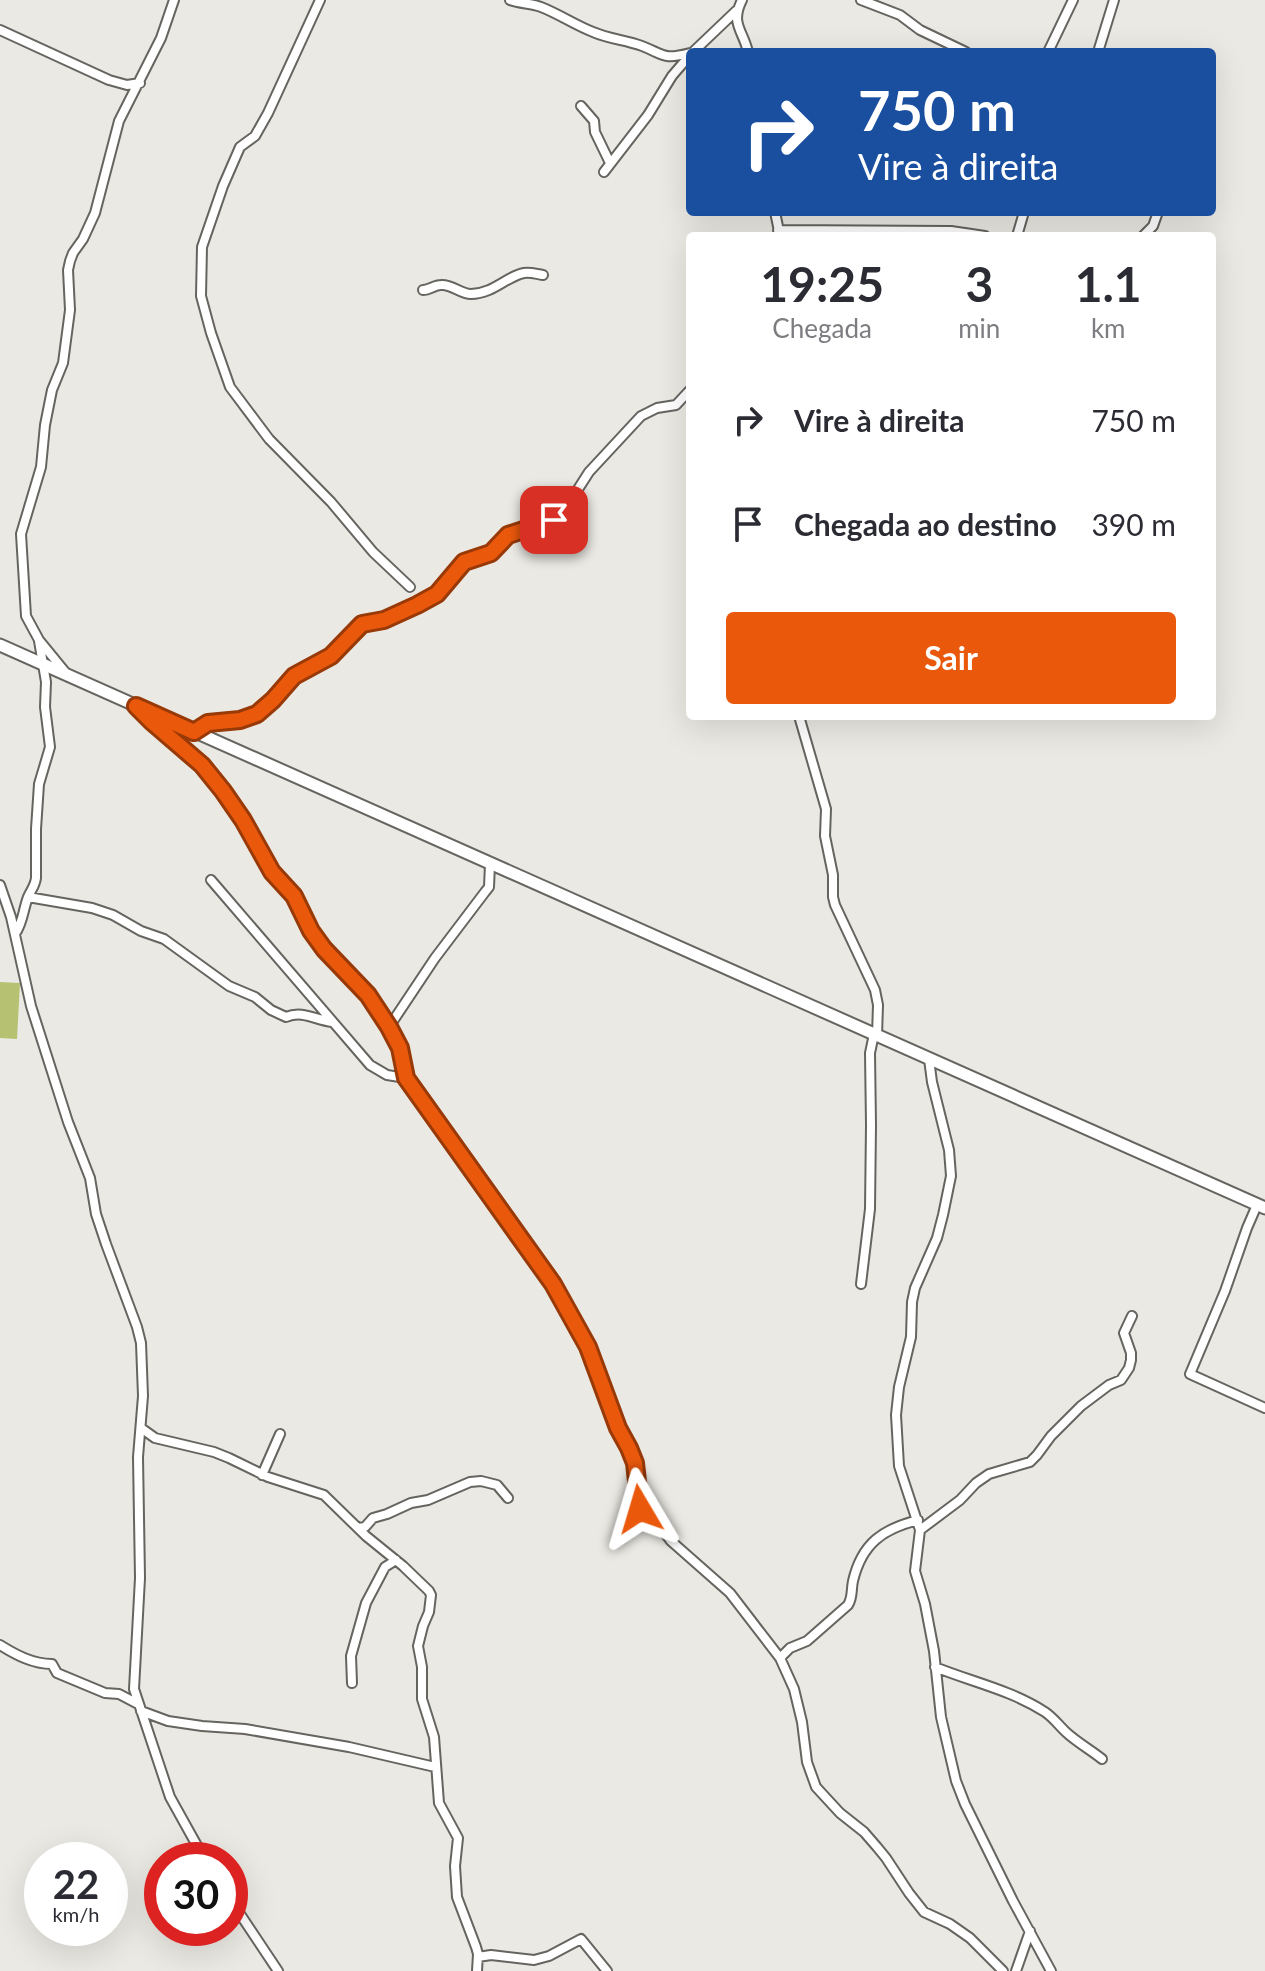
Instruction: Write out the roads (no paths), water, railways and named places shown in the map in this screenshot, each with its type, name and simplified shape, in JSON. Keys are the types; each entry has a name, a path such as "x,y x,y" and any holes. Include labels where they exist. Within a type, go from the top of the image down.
{"street":[{"path":"63,673 31,629 26,616 21,534 41,467 52,390 63,363 70,310 68,270 73,253 95,213 119,121 161,38 174,0"},
{"path":"320,0 268,113 255,136 240,147 223,186 202,247 201,296 230,387 269,439 331,502 373,552 410,587"},
{"path":"510,0 522,4 539,3 591,32 643,47 664,57 686,54"},
{"path":"696,48 736,11 742,0"},
{"path":"861,0 900,15 920,30 958,48"},
{"path":"1050,48 1073,0"},
{"path":"1099,48 1114,0"},
{"path":"736,11 736,21 746,48"},
{"path":"0,30 109,80 127,85 140,83"},
{"path":"604,172 686,59"},
{"path":"581,106 594,121 595,132 610,163"},
{"path":"865,232 958,232"},
{"path":"423,290 445,285 470,294 494,289 521,273 543,275"},
{"path":"194,732 208,723 240,720 257,714 294,676 331,656 362,624 384,620 417,605 437,594 464,562 491,553 508,535 554,520 566,508 589,472 641,416 657,408 676,405 686,394"},
{"path":"15,934 36,878 41,775 50,747 39,640"},
{"path":"0,645 1261,1206 1247,1228 1225,1291 1190,1374 1265,1408"},
{"path":"45,677 63,673"},
{"path":"136,706 202,765 223,791 272,872 294,896 311,931 368,995 389,1027 400,1048 406,1078 553,1284 588,1347 618,1428 635,1463 640,1509 730,1593 780,1658 794,1689 809,1771 816,1787 877,1847 924,1912 970,1938 1003,1971"},
{"path":"800,720 826,809 825,836 835,905 875,990 878,1005 876,1035 870,1053 870,1209 861,1284"},
{"path":"389,1027 435,958 489,887 490,864"},
{"path":"211,880 370,1065 387,1075 406,1078"},
{"path":"0,885 31,1006 68,1122 90,1178 96,1214 141,1343 143,1396 138,1457 140,1578 134,1682 139,1708 170,1797 195,1842"},
{"path":"28,897 92,908 113,915 141,931 164,939 229,986 255,997 278,1015 309,1015 332,1022"},
{"path":"929,1059 949,1150 951,1176 937,1238 912,1302 911,1337 896,1415 899,1466 919,1525 915,1571 925,1604 941,1717 956,1781 1051,1971"},
{"path":"780,1658 790,1648 807,1641 848,1605 862,1558 878,1537 899,1525 919,1525 960,1500 989,1474 1030,1462 1081,1406 1121,1380 1131,1360 1124,1333 1132,1316"},
{"path":"141,1428 155,1438 229,1458 262,1475 324,1495 429,1591 429,1612 418,1646 422,1667 422,1699 434,1737 439,1803 458,1838 455,1866 457,1897 476,1947 477,1971"},
{"path":"262,1475 280,1434"},
{"path":"358,1528 365,1527 373,1518 470,1482 497,1485 508,1498"},
{"path":"352,1683 352,1648 366,1603 385,1567 385,1552"},
{"path":"385,1567 396,1560"},
{"path":"0,1645 40,1664 52,1664 57,1673 68,1678 105,1693 119,1694 139,1708 168,1721 251,1730 349,1747 435,1767"},
{"path":"935,1667 1024,1700 1049,1715 1069,1735 1102,1759"},
{"path":"248,1926 278,1971"},
{"path":"1016,1971 1030,1931"},
{"path":"478,1957 491,1955 534,1960 549,1956 581,1939 607,1971"}]}
